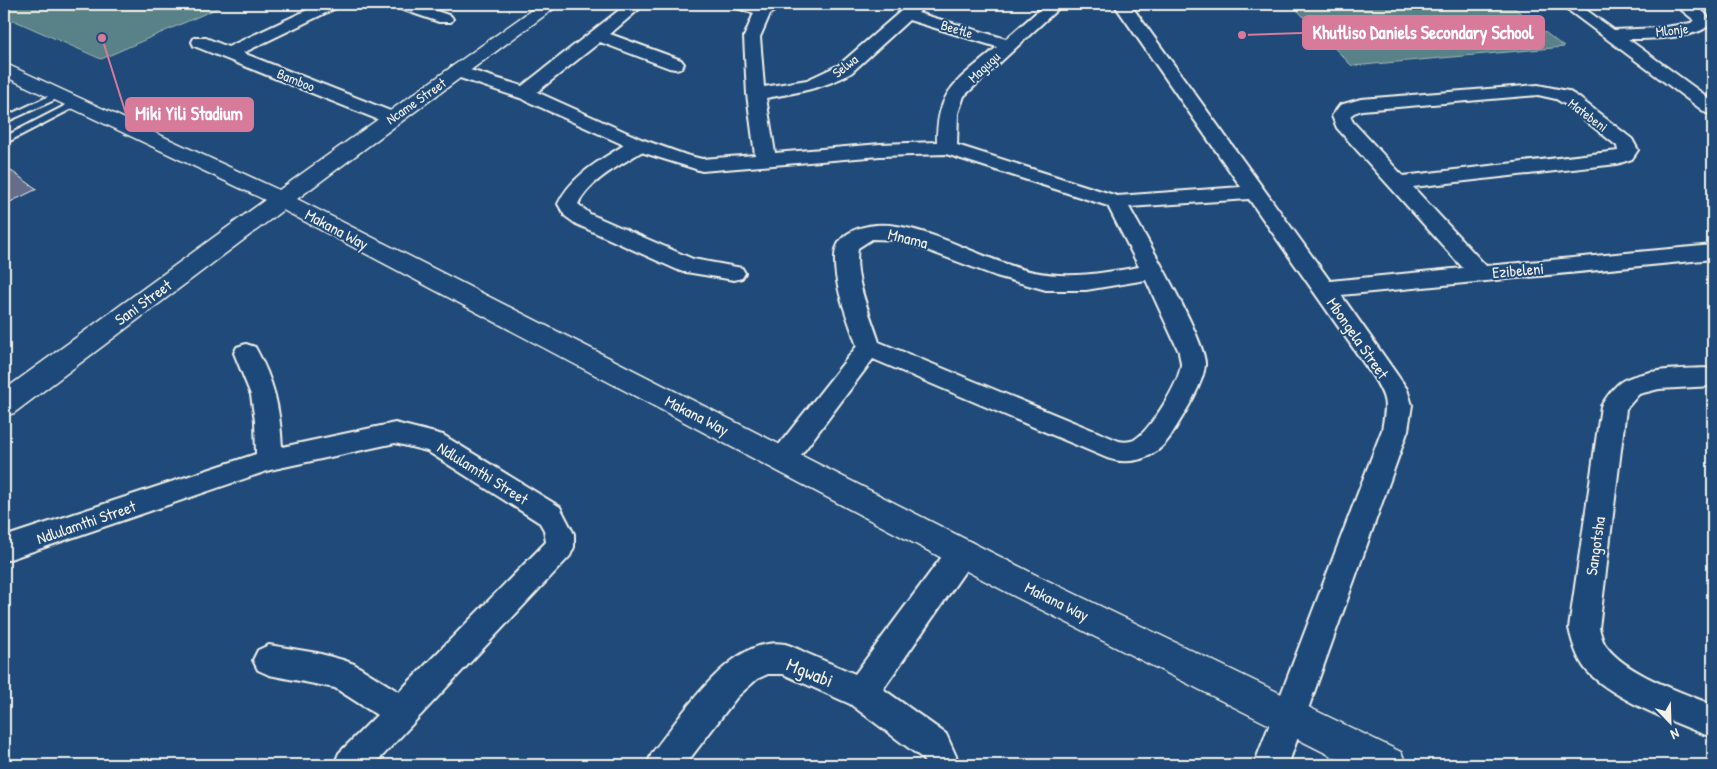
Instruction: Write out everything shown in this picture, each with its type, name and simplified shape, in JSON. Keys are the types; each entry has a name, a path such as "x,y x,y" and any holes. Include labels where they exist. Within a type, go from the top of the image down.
{"street":[{"path":"229,53 332,4"},
{"path":"401,4 445,19"},
{"name":"Ncame Street","path":"282,200 391,118 551,4"},
{"path":"525,93 637,4"},
{"path":"738,4 769,8 752,37 756,94 766,160"},
{"name":"Magugu","path":"947,148 947,113 949,103 956,93 1054,4"},
{"name":"Mbongela Street","path":"1122,4 1381,369 1394,389 1399,406 1395,430 1271,765"},
{"path":"1568,4 1713,109"},
{"name":"Mlonje","path":"1610,35 1685,30 1699,27 1703,23 1701,18 1682,4"},
{"name":"Beetle","path":"912,9 1008,45"},
{"name":"Selwa","path":"756,94 803,87 831,78 845,69 912,9"},
{"path":"598,35 675,64"},
{"name":"Bamboo","path":"200,42 391,118"},
{"name":"Makana Way","path":"4,69 282,200 962,552 1388,765"},
{"path":"457,71 525,93 638,145 702,166 880,150 947,148 1116,202 1256,192"},
{"name":"Matebeni","path":"1399,183 1617,158 1626,155 1628,150 1625,143 1572,101 1552,92 1538,90 1361,104 1348,109 1341,116 1344,124 1480,273"},
{"path":"638,145 580,186 571,195 568,204 572,212 583,219 688,266 734,273"},
{"name":"Sani Street","path":"4,405 282,200"},
{"path":"783,459 869,348 1116,451 1125,453 1135,452 1150,444 1161,430 1190,375 1194,361 1187,341 1116,202"},
{"name":"Mnama","path":"869,348 848,277 846,261 847,249 854,239 870,232 891,232 917,238 1014,274 1046,282 1094,281 1152,272"},
{"name":"Ezibeleni","path":"1323,289 1712,253"},
{"path":"246,353 264,395 268,421 269,460"},
{"name":"Sangotsha","path":"1713,378 1659,380 1631,387 1614,406 1584,628 1588,644 1600,662 1625,682 1713,722"},
{"name":"Ndlulamthi Street","path":"4,549 269,460 394,433 434,442 550,515 558,525 561,536 560,547 351,765"},
{"path":"861,693 962,552"},
{"name":"Mgwabi","path":"664,765 726,686 746,668 766,659 785,659 861,693 934,746 944,765"},
{"path":"269,660 317,668 343,675 402,712"}],"lane":[{"path":"4,120 67,99"},
{"path":"4,141 67,99"}],"green space":[{"path":"4,4 227,4 101,59 4,16"},
{"path":"1291,4 1509,4 1564,47 1352,66"}],"building":[{"path":"4,166 37,189 4,205"}],"place":[{"name":"Khutliso Daniels Secondary School","path":"1242,35"},
{"name":"Miki Yili Stadium","path":"102,38"}]}
